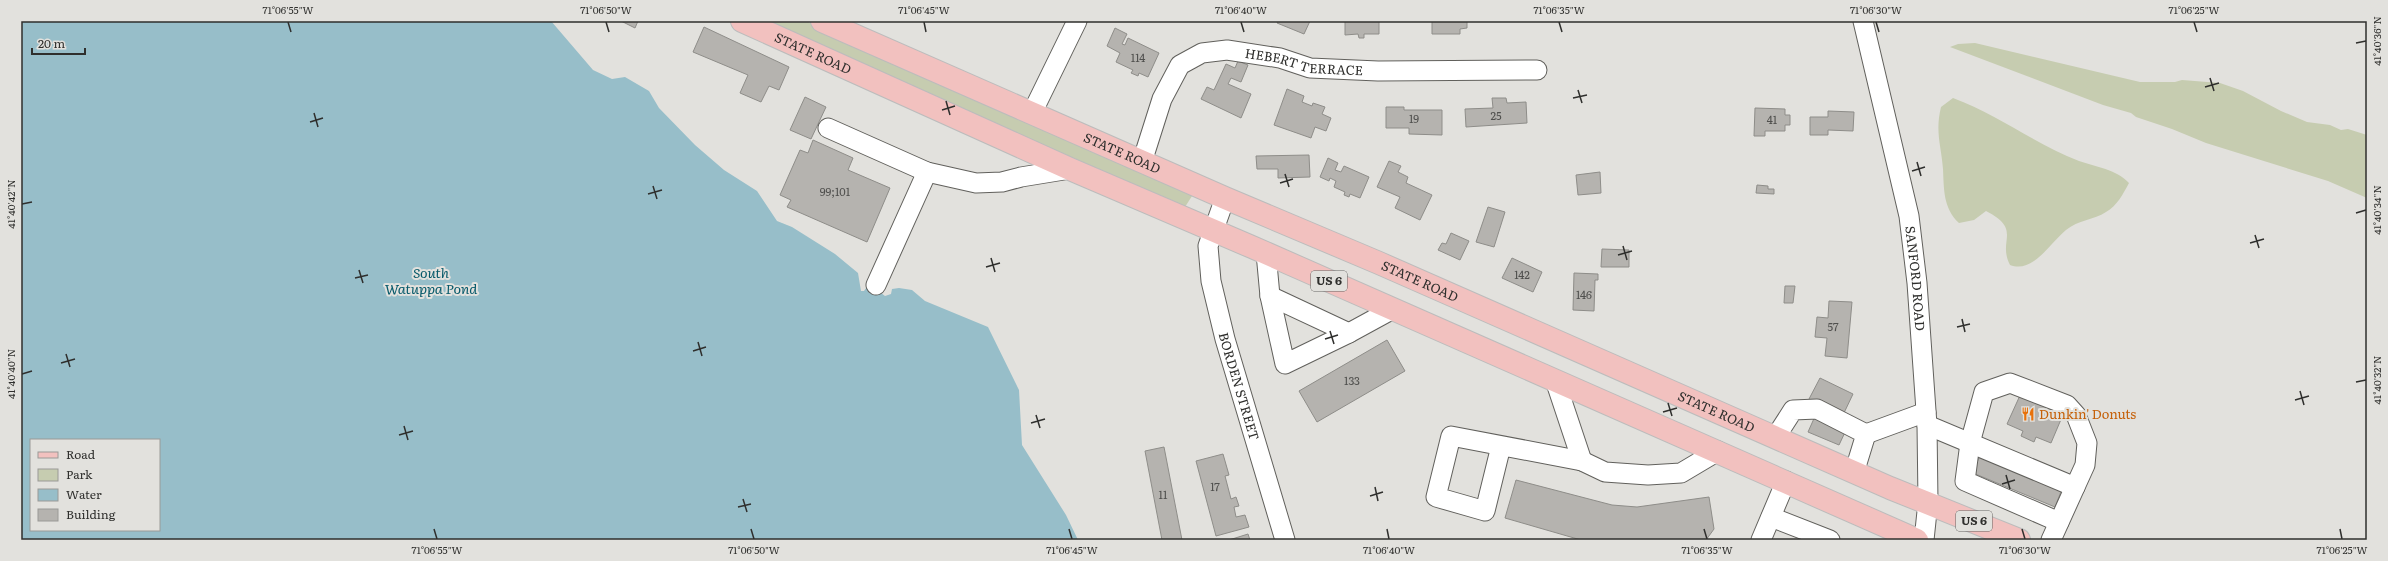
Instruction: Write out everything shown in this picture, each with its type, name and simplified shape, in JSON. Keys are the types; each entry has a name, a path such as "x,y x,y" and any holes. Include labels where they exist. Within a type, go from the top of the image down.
{"main road":[{"name":"STATE ROAD","path":"742,21 1070,169 1266,253 1917,540"},
{"name":"STATE ROAD","path":"822,21 1142,162 1379,263 1775,438 2019,540"}],"street":[{"path":"1032,113 1077,21"},
{"name":"SANFORD ROAD","path":"1864,21 1909,216 1917,283 1926,418 1928,502 1924,540"},
{"name":"HEBERT TERRACE","path":"1142,162 1162,99 1180,65 1202,54 1227,50 1280,58 1310,68 1378,71 1536,70"},
{"path":"828,128 927,172 976,183 1002,182 1021,177 1070,169"},
{"path":"876,285 927,172"},
{"name":"BORDEN STREET","path":"1225,198 1208,246 1211,281 1225,338 1285,540"},
{"path":"1266,253 1270,296 1285,364 1349,333 1393,309"},
{"path":"1270,296 1349,333"},
{"path":"1554,380 1582,461"},
{"path":"2051,540 2085,465 2087,443 2076,415 2067,405 2010,383 1984,392 1970,443 1965,481 2059,522"},
{"path":"1775,438 1793,410 1817,409 1866,434 1926,418 1970,443 2075,487"},
{"path":"1854,472 1866,434"},
{"path":"1501,446 1582,461 1606,472 1648,475 1681,473 1718,451"},
{"path":"1761,540 1786,482"},
{"path":"1771,517 1830,540"}],"green space":[{"path":"762,21 806,21 1188,190 1192,196 1185,207"},
{"path":"1975,43 2140,82 2175,82 2182,80 2220,83 2243,91 2281,111 2307,122 2330,125 2341,130 2348,129 2367,135 2367,198 2328,181 2206,143 2172,129 2136,117 2131,113 2103,105 1950,47 1958,44"},
{"path":"1953,98 1985,112 2063,154 2079,161 2112,171 2124,178 2129,183 2119,199 2110,209 2101,215 2081,222 2066,230 2041,256 2034,261 2018,267 2010,265 2007,256 2007,236 2004,224 1986,211 1974,220 1959,223 1947,205 1944,191 1938,124 1941,107"}],"water":[{"name":"South Watuppa Pond","path":"21,21 551,21 593,70 612,79 625,77 649,91 659,108 695,145 724,170 757,191 777,221 792,227 835,254 858,273 861,291 864,291 869,284 885,296 891,294 892,289 899,288 912,290 925,301 988,327 1019,390 1022,445 1066,515 1078,540 21,540"}],"building":[{"path":"621,21 638,21 635,28"},
{"path":"1278,21 1310,21 1304,34 1277,23"},
{"path":"1345,21 1379,21 1379,34 1364,34 1364,38 1359,38 1358,34 1345,35"},
{"path":"1432,21 1467,21 1467,28 1460,29 1460,34 1432,34"},
{"path":"704,27 789,67 779,90 769,86 761,102 740,93 748,75 693,52"},
{"path":"1115,28 1127,34 1122,44 1125,45 1128,38 1159,53 1148,77 1139,73 1138,76 1131,73 1133,70 1116,62 1120,53 1107,46"},
{"path":"1238,61 1248,65 1241,82 1231,78 1228,84 1251,94 1241,118 1201,99 1207,87 1214,90 1226,64 1235,68"},
{"path":"1287,89 1304,96 1302,102 1312,106 1313,103 1325,107 1322,114 1331,118 1326,131 1315,127 1311,138 1274,125"},
{"path":"805,97 826,107 811,139 790,130"},
{"path":"1492,98 1506,98 1507,103 1526,102 1527,123 1466,127 1465,109 1493,108"},
{"path":"1386,107 1404,107 1404,110 1442,110 1442,135 1409,134 1409,128 1386,128"},
{"path":"1755,108 1785,109 1785,115 1790,115 1790,125 1785,125 1785,131 1765,131 1765,136 1754,136"},
{"path":"1828,111 1854,112 1853,131 1828,130 1828,135 1810,135 1810,117 1828,117"},
{"path":"813,140 853,158 848,170 890,188 867,242 787,207 791,200 780,195 800,150 808,153"},
{"path":"1309,155 1310,177 1278,178 1278,169 1257,169 1256,156"},
{"path":"1328,158 1338,163 1335,170 1341,172 1344,166 1369,177 1360,198 1350,194 1349,197 1344,195 1345,192 1334,187 1336,181 1330,178 1329,181 1320,177"},
{"path":"1389,161 1401,166 1398,172 1408,177 1406,183 1432,195 1420,220 1395,208 1400,197 1377,187"},
{"path":"1600,172 1601,193 1578,195 1576,175"},
{"path":"1757,185 1768,186 1768,189 1774,189 1774,194 1756,193"},
{"path":"1488,207 1505,212 1494,247 1476,242"},
{"path":"1451,233 1469,241 1460,260 1438,250 1442,243 1446,244"},
{"path":"1602,249 1629,250 1629,267 1601,267"},
{"path":"1512,258 1542,272 1533,292 1502,278"},
{"path":"1574,273 1598,274 1598,280 1595,280 1594,311 1573,310"},
{"path":"1785,286 1795,286 1793,303 1784,303"},
{"path":"1829,301 1852,302 1847,358 1825,356 1827,338 1815,337 1817,317 1828,318"},
{"path":"1387,340 1405,371 1317,422 1299,391"},
{"path":"1820,378 1853,394 1843,415 1809,399"},
{"path":"2022,391 2065,410 2051,443 2036,437 2034,442 2021,436 2023,431 2007,424"},
{"path":"1816,414 1847,428 1839,445 1808,432"},
{"path":"1164,447 1182,540 1162,540 1145,451"},
{"path":"1223,454 1229,475 1225,476 1231,499 1236,497 1239,506 1234,507 1236,517 1245,515 1249,527 1216,536 1196,461"},
{"path":"1980,455 2062,489 2055,507 1973,473"},
{"path":"1516,480 1612,505 1637,507 1709,497 1714,529 1706,540 1581,540 1505,518"},
{"path":"1248,534 1250,540 1229,540"}],"place":[{"name":"Dunkin' Donuts","path":"2028,414"}]}
